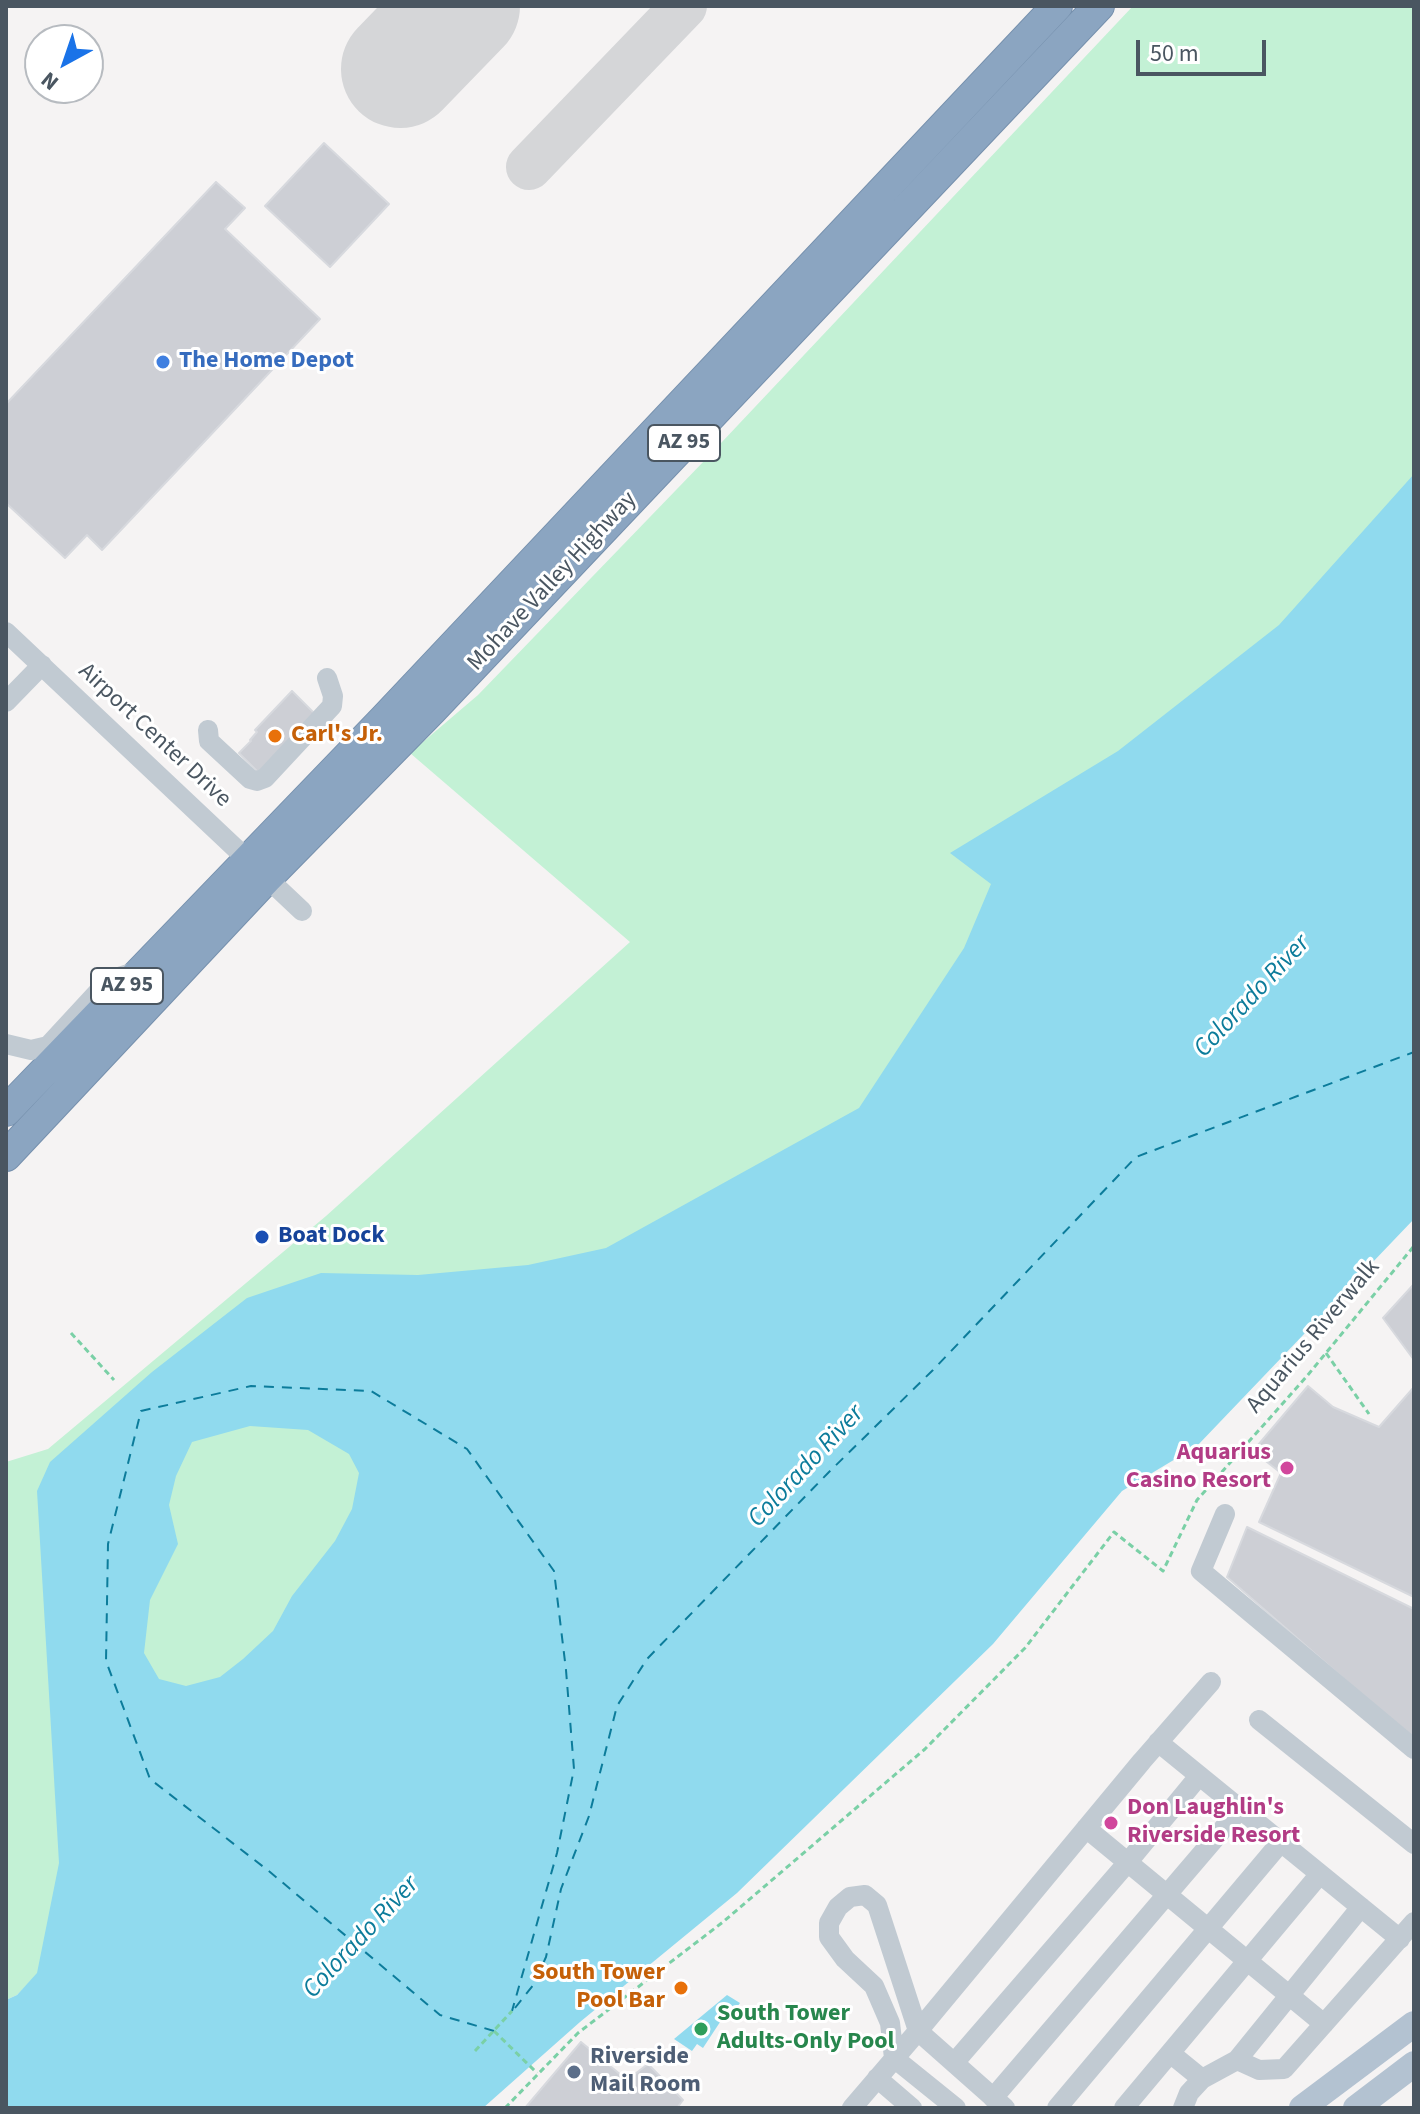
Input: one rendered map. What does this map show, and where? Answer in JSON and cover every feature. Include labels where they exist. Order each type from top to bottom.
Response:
[{"type":"highway","name":"Mohave Valley Highway","points":[[6,1156],[395,707],[1057,6]]},
{"type":"highway","name":"Mohave Valley Highway","points":[[7,1103],[142,970],[432,710],[1099,6]]},
{"type":"main road","points":[[1302,2108],[1414,2024]]},
{"type":"main road","points":[[1356,2108],[1414,2064]]},
{"type":"street","name":"Airport Center Drive","points":[[6,632],[302,911]]},
{"type":"street","points":[[6,702],[42,665]]},
{"type":"street","points":[[208,730],[209,741],[250,779],[257,781],[265,778],[332,706],[333,696],[327,678]]},
{"type":"street","points":[[6,1044],[31,1050],[48,1046],[109,980],[142,970]]},
{"type":"street","points":[[1225,1514],[1201,1571],[1414,1749]]},
{"type":"street","points":[[852,2108],[1211,1682]]},
{"type":"street","points":[[1259,1720],[1414,1844]]},
{"type":"street","points":[[1158,1742],[1400,1939]]},
{"type":"street","points":[[954,2063],[1199,1776]]},
{"type":"street","points":[[956,2108],[894,2058],[890,2023],[874,1986],[845,1959],[829,1937],[829,1923],[838,1907],[850,1897],[865,1895],[877,1905],[918,2031],[999,2103],[1240,1809]]},
{"type":"street","points":[[1086,1828],[1324,2024]]},
{"type":"street","points":[[1057,2108],[1281,1842]]},
{"type":"street","points":[[1124,2108],[1320,1874]]},
{"type":"street","points":[[1183,2108],[1189,2093],[1202,2079],[1237,2060],[1361,1907]]},
{"type":"street","points":[[1237,2060],[1259,2070],[1284,2069],[1414,1922]]},
{"type":"street","points":[[1170,2053],[1202,2079]]},
{"type":"street","points":[[877,2078],[912,2108]]},
{"type":"path","name":"Aquarius Riverwalk","points":[[537,2073],[578,2033],[723,1922],[925,1749],[1025,1648],[1114,1532],[1163,1571],[1197,1500],[1326,1353],[1414,1246]]},
{"type":"path","points":[[71,1333],[114,1380]]},
{"type":"path","points":[[1326,1353],[1369,1414]]},
{"type":"path","points":[[475,2051],[512,2011]]},
{"type":"path","points":[[494,2031],[537,2073],[505,2108]]},
{"type":"green space","points":[[1133,6],[1414,6],[1414,554],[17,1995],[6,2000],[6,1462],[48,1449],[326,1216],[630,942],[410,753],[478,695],[705,460]]},
{"type":"water","name":"Colorado River","points":[[1414,474],[1414,1219],[1197,1446],[1122,1491],[993,1644],[737,1893],[580,2022],[483,2108],[6,2108],[6,2000],[17,1995],[37,1973],[59,1863],[37,1491],[50,1462],[152,1372],[247,1298],[321,1273],[418,1275],[528,1265],[606,1248],[859,1108],[964,948],[991,884],[950,853],[1118,751],[1279,625]],"holes":[[[250,1426],[308,1430],[349,1454],[359,1473],[352,1509],[335,1541],[292,1596],[273,1631],[243,1659],[220,1677],[186,1686],[159,1679],[144,1653],[150,1600],[178,1544],[169,1505],[176,1476],[192,1442]]]},
{"type":"water","name":"South Tower Adults-Only Pool","points":[[727,1995],[740,2003],[729,2018],[724,2016],[703,2048],[697,2044],[692,2051],[674,2039]]},
{"type":"building","points":[[324,143],[389,204],[330,267],[265,206]]},
{"type":"building","name":"The Home Depot","points":[[216,182],[245,208],[225,229],[320,319],[102,550],[87,535],[65,558],[6,503],[6,404]]},
{"type":"building","name":"Carl's Jr.","points":[[292,691],[319,718],[262,776],[239,753],[251,741],[257,732],[255,730]]},
{"type":"building","points":[[1414,1284],[1414,1360],[1383,1318]]},
{"type":"building","name":"Aquarius Casino Resort","points":[[1308,1386],[1333,1407],[1379,1427],[1414,1387],[1414,1597],[1259,1522],[1281,1473],[1253,1451]]},
{"type":"building","points":[[1247,1527],[1414,1609],[1414,1740],[1227,1577]]},
{"type":"building","points":[[581,2042],[627,2080],[648,2064],[683,2100],[677,2108],[525,2108]]},
{"type":"ferry route","points":[[515,2008],[534,1984],[546,1957],[561,1889],[589,1816],[617,1706],[647,1659],[933,1370],[1136,1157],[1414,1052]]},
{"type":"ferry route","points":[[494,2031],[440,2015],[270,1872],[150,1779],[106,1661],[108,1544],[141,1411],[251,1386],[371,1391],[467,1449],[554,1571],[574,1769],[557,1853],[512,2011]]},
{"type":"taxiway","points":[[529,167],[684,6]]},
{"type":"runway","points":[[400,69],[461,6]]},
{"type":"place","name":"The Home Depot","points":[[163,362]]},
{"type":"place","name":"Carl's Jr.","points":[[275,736]]},
{"type":"place","name":"Boat Dock","points":[[262,1237]]},
{"type":"place","name":"Aquarius Casino Resort","points":[[1287,1468]]},
{"type":"place","name":"Don Laughlin's Riverside Resort","points":[[1111,1823]]},
{"type":"place","name":"South Tower Pool Bar","points":[[681,1988]]},
{"type":"place","name":"South Tower Adults-Only Pool","points":[[701,2029]]},
{"type":"place","name":"Riverside Mail Room","points":[[574,2072]]}]
